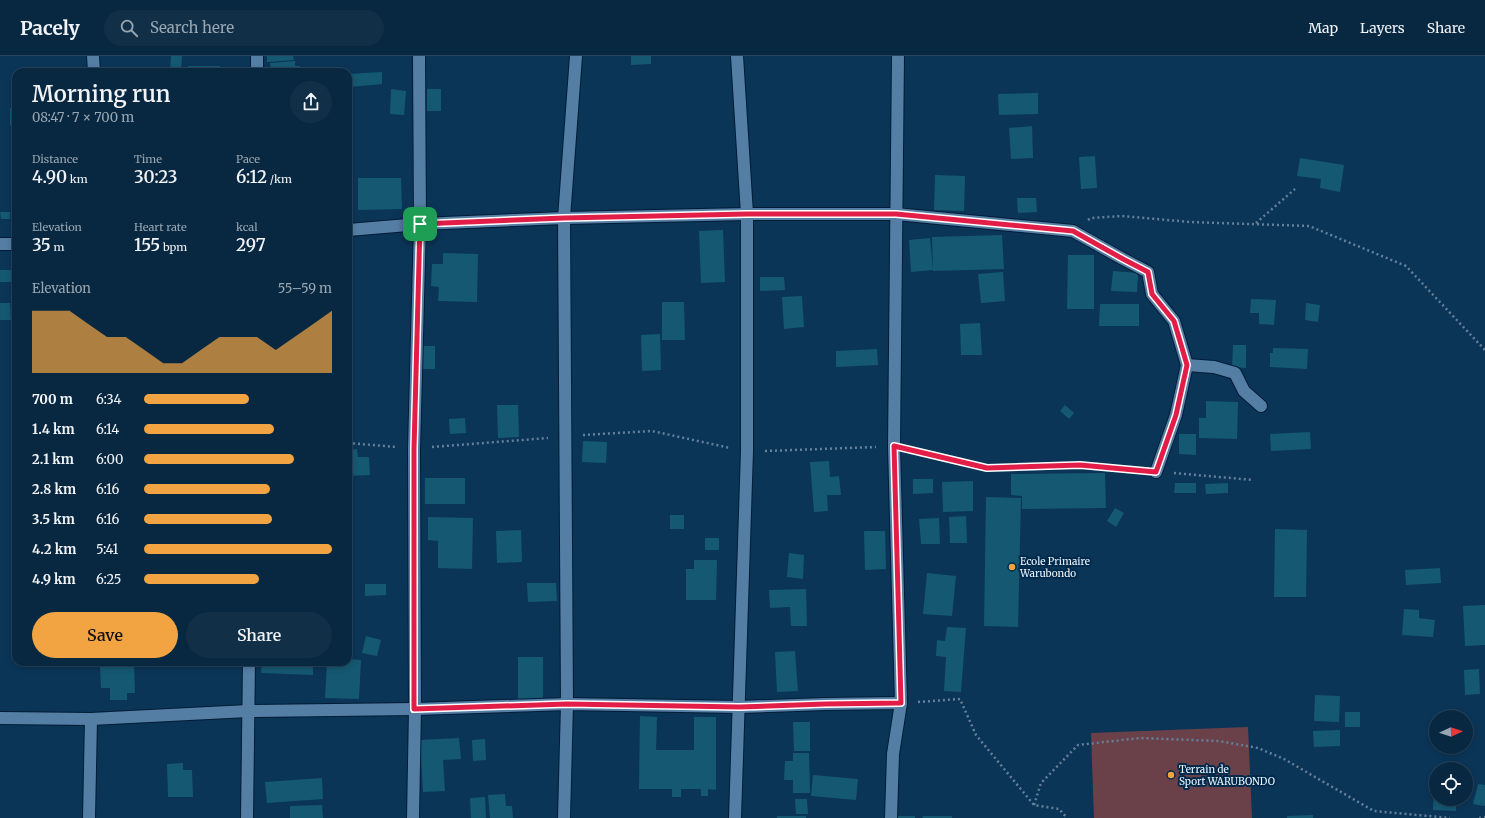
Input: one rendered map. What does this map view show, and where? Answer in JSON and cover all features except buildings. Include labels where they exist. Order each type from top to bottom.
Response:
[{"type":"street","points":[[93,56],[94,68]]},
{"type":"street","points":[[257,56],[257,68]]},
{"type":"street","points":[[413,818],[414,449],[420,224],[419,56]]},
{"type":"street","points":[[564,818],[567,704],[564,218],[576,56]]},
{"type":"street","points":[[735,818],[747,451],[747,214],[737,56]]},
{"type":"street","points":[[891,818],[893,754],[901,703],[894,446],[898,56]]},
{"type":"street","points":[[352,230],[420,224],[564,218],[747,214],[896,214],[1073,231],[1148,272],[1152,294],[1174,321],[1187,365],[1176,415],[1156,472]]},
{"type":"street","points":[[0,244],[12,244]]},
{"type":"street","points":[[1187,365],[1214,367],[1235,373],[1244,391],[1261,406]]},
{"type":"street","points":[[247,818],[249,666]]},
{"type":"street","points":[[0,718],[91,719],[248,711],[414,709],[567,704],[739,707],[901,703]]},
{"type":"street","points":[[89,818],[91,719]]},
{"type":"path","points":[[1255,223],[1295,189]]},
{"type":"path","points":[[1073,231],[1091,218],[1122,216],[1190,222],[1309,226],[1406,266],[1485,350]]},
{"type":"path","points":[[352,442],[414,449],[566,436],[652,431],[747,451],[894,446],[987,468],[1080,465],[1253,480]]},
{"type":"path","points":[[901,703],[960,699],[976,736],[1034,805],[1059,810],[1067,818]]},
{"type":"path","points":[[1034,805],[1040,783],[1078,745],[1140,738],[1220,741],[1258,748],[1284,759],[1374,810],[1450,818]]},
{"type":"path","points":[[1479,818],[1485,817]]},
{"type":"shaded area","name":"Terrain de Sport WARUBONDO","points":[[1248,727],[1252,818],[1094,818],[1091,733]]},
{"type":"place","name":"Ecole Primaire Warubondo","points":[[1012,567]]},
{"type":"place","name":"Terrain de Sport WARUBONDO","points":[[1171,775]]},
{"type":"route","points":[[747,214],[896,214],[1073,231],[1148,272],[1152,294],[1174,321],[1187,365],[1176,415],[1156,472],[1080,465],[987,468],[894,446],[901,703],[739,707],[567,704],[414,709],[414,449],[420,224],[564,218],[747,214]]}]
